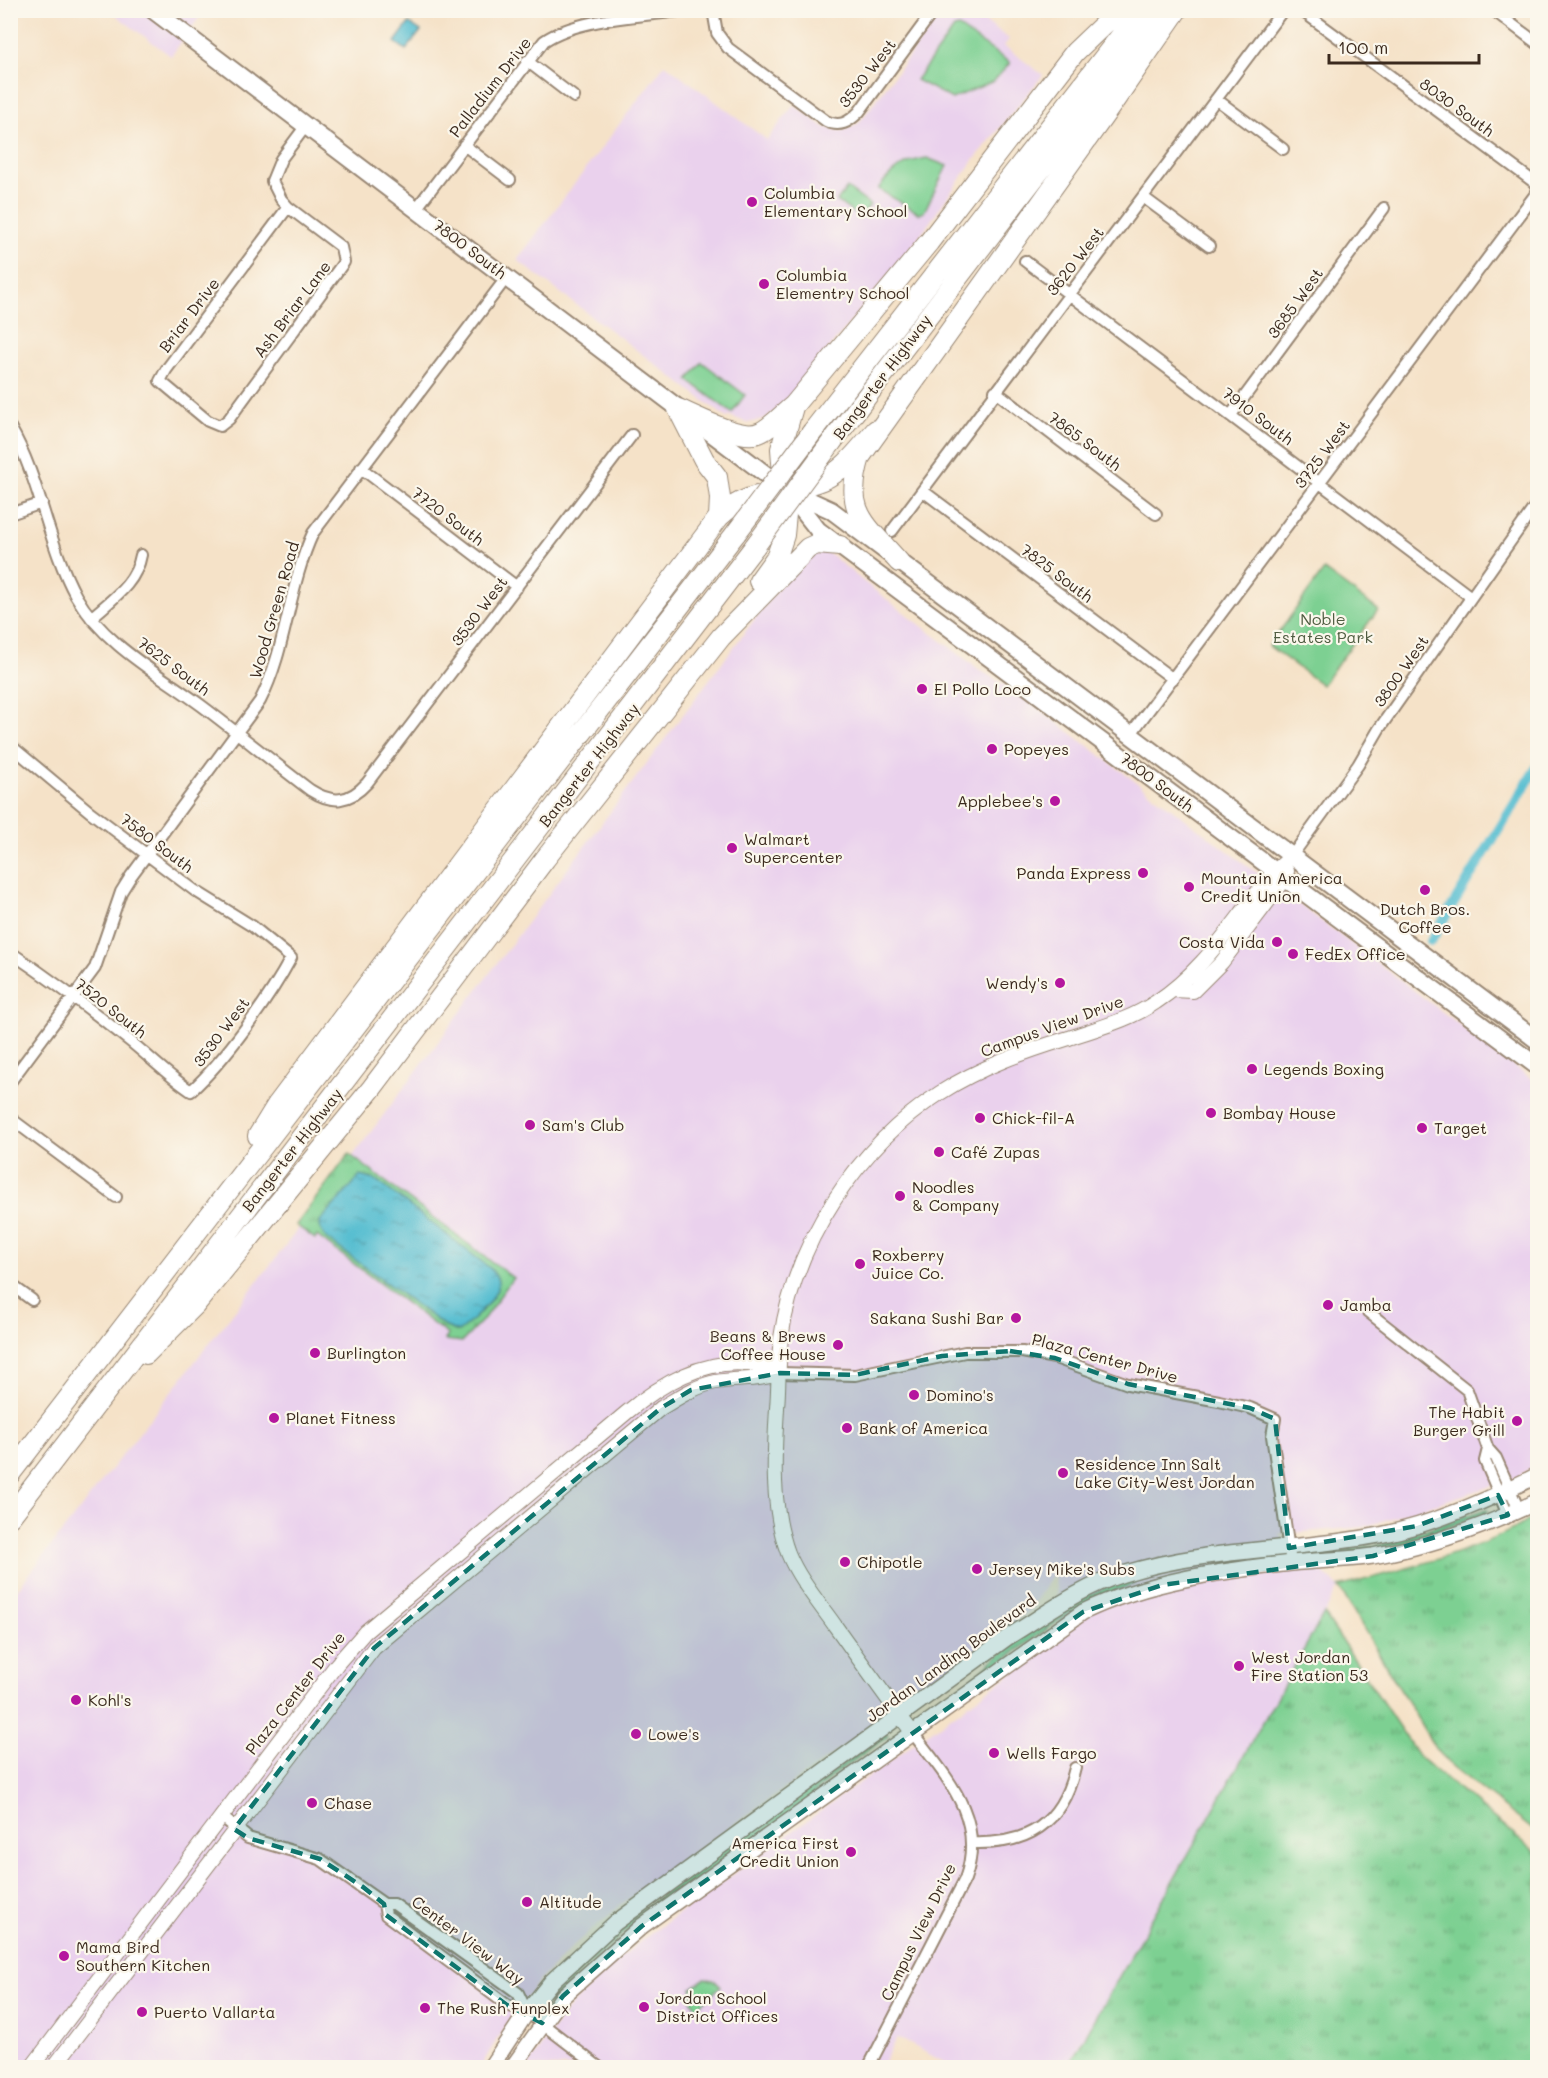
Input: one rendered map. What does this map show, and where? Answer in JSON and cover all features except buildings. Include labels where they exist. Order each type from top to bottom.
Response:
[{"type":"highway","points":[[678,409],[746,436],[766,430],[794,405],[929,242],[1075,52],[1119,10]]},
{"type":"highway","name":"Bangerter Highway","points":[[10,1474],[1140,10]]},
{"type":"highway","name":"Bangerter Highway","points":[[10,1517],[1163,10]]},
{"type":"highway","points":[[899,562],[860,518],[854,502],[852,482],[860,457],[876,430],[1110,107],[1177,10]]},
{"type":"highway","points":[[114,1381],[165,1337],[195,1305],[288,1193],[372,1088],[623,758],[721,637],[782,546],[786,514],[781,449],[794,405]]},
{"type":"highway","points":[[678,409],[704,460],[717,477],[720,498],[718,517]]},
{"type":"highway","points":[[193,1237],[277,1105],[718,517],[745,499],[820,481],[837,472],[876,430]]},
{"type":"highway","points":[[721,637],[808,548],[818,544],[840,546]]},
{"type":"main road","name":"7800 South","points":[[153,10],[785,489],[831,510],[1538,1041]]},
{"type":"main road","name":"7800 South","points":[[785,489],[818,530],[1538,1067]]},
{"type":"main road","points":[[1412,973],[1422,971],[1437,977],[1474,1004],[1482,1008],[1487,1004]]},
{"type":"main road","name":"Jordan Landing Boulevard","points":[[512,2067],[563,1996],[642,1926],[1065,1622],[1097,1605],[1129,1593],[1417,1526],[1504,1492],[1538,1475]]},
{"type":"main road","name":"Jordan Landing Boulevard","points":[[490,2067],[527,2012],[552,1981],[615,1923],[1008,1637],[1067,1598],[1092,1585],[1148,1567],[1290,1555],[1373,1556],[1451,1536],[1538,1501]]},
{"type":"street","name":"Palladium Drive","points":[[416,209],[544,41],[569,28],[685,10]]},
{"type":"street","name":"3530 West","points":[[713,10],[716,31],[728,48],[826,121],[844,124],[859,112],[934,10]]},
{"type":"street","name":"3620 West","points":[[892,531],[1283,10]]},
{"type":"street","name":"8030 South","points":[[1301,10],[1538,185]]},
{"type":"street","points":[[1501,13],[1538,44]]},
{"type":"street","points":[[527,61],[574,97]]},
{"type":"street","points":[[1216,99],[1283,149]]},
{"type":"street","name":"Ash Briar Lane","points":[[220,426],[229,419],[345,262],[344,252],[337,243],[288,207],[275,189],[274,172],[305,127]]},
{"type":"street","points":[[464,145],[510,180]]},
{"type":"street","name":"3725 West","points":[[1130,735],[1538,191]]},
{"type":"street","points":[[1143,197],[1209,246]]},
{"type":"street","name":"Briar Drive","points":[[220,426],[208,421],[160,381],[288,207]]},
{"type":"street","name":"3685 West","points":[[1231,415],[1383,208]]},
{"type":"street","name":"7910 South","points":[[1025,261],[1471,597]]},
{"type":"street","name":"Wood Green Road","points":[[10,1082],[75,998],[95,968],[121,892],[260,702],[270,682],[303,555],[313,532],[507,277]]},
{"type":"street","name":"7865 South","points":[[995,391],[1156,514]]},
{"type":"street","name":"7625 South","points":[[10,427],[24,450],[63,565],[76,596],[91,618],[109,636],[321,797],[334,801],[346,800]]},
{"type":"street","name":"3530 West","points":[[346,800],[357,794],[367,783],[632,435]]},
{"type":"street","name":"7720 South","points":[[361,468],[517,587]]},
{"type":"street","name":"7825 South","points":[[923,491],[1173,679]]},
{"type":"street","name":"3800 West","points":[[1291,857],[1358,765],[1379,729],[1538,502]]},
{"type":"street","points":[[10,514],[42,503]]},
{"type":"street","points":[[91,618],[131,581],[139,568],[141,555]]},
{"type":"street","name":"7580 South","points":[[10,745],[50,775],[89,811],[194,890],[252,926],[291,958]]},
{"type":"street","name":"Campus View Drive","points":[[868,2067],[965,1879],[972,1843],[970,1822],[963,1805],[810,1590],[790,1557],[780,1527],[773,1460],[781,1340],[794,1284],[813,1239],[843,1187],[893,1129],[922,1105],[977,1072],[1010,1058],[1126,1018],[1174,990],[1279,875],[1291,857]]},
{"type":"street","name":"7520 South","points":[[10,952],[75,998],[127,1038],[171,1078],[191,1091]]},
{"type":"street","name":"3530 West","points":[[191,1091],[208,1075],[280,978],[291,958]]},
{"type":"street","points":[[10,1119],[116,1197]]},
{"type":"street","points":[[10,1284],[32,1300]]},
{"type":"street","points":[[1367,1311],[1463,1385],[1475,1407],[1488,1449],[1496,1458],[1504,1492],[1513,1512]]},
{"type":"street","name":"Plaza Center Drive","points":[[53,2067],[374,1648],[624,1438],[661,1408],[691,1390],[714,1383],[760,1380],[780,1373],[855,1376],[965,1352],[1022,1352],[1055,1358],[1128,1384],[1250,1408],[1275,1419],[1272,1436],[1290,1555]]},
{"type":"street","name":"Plaza Center Drive","points":[[31,2067],[337,1664],[365,1632],[650,1393],[681,1375],[716,1365],[762,1365],[780,1373]]},
{"type":"street","points":[[972,1843],[1011,1840],[1042,1826],[1063,1803],[1069,1792],[1075,1768]]},
{"type":"street","name":"Center View Way","points":[[221,1816],[234,1829],[248,1838],[320,1859],[384,1904],[394,1904],[518,1993],[527,2012]]},
{"type":"street","name":"Center View Way","points":[[384,1904],[386,1916],[507,2005],[527,2012],[600,2067]]},
{"type":"highlighted area","points":[[1010,1351],[1055,1358],[1128,1384],[1250,1408],[1275,1419],[1289,1548],[1417,1526],[1498,1495],[1508,1515],[1373,1556],[1162,1585],[1083,1612],[642,1926],[563,1996],[542,2023],[507,2005],[386,1915],[384,1904],[363,1887],[320,1859],[248,1838],[234,1829],[374,1648],[661,1408],[691,1390],[780,1373],[855,1375],[942,1356]]},
{"type":"shaded area","points":[[110,11],[204,11],[171,56]]},
{"type":"shaded area","name":"Columbia Elementary School","points":[[943,11],[971,11],[1009,39],[1004,46],[1043,75],[970,165],[918,239],[780,408],[764,419],[748,423],[730,416],[727,418],[517,260],[665,64],[767,140],[794,105],[824,127],[841,131],[855,126],[862,119]]},
{"type":"shaded area","points":[[816,550],[830,554],[981,671],[1016,692],[1537,1083],[1537,1463],[1516,1478],[1364,1527],[1278,1534],[1339,1587],[1067,2067],[953,2067],[897,2037],[881,2067],[527,2067],[565,2012],[604,1971],[646,1937],[1062,1637],[1054,1572],[1030,1610],[878,1722],[623,1903],[575,1944],[541,1979],[506,2024],[480,2068],[11,2067],[10,1599],[296,1232],[787,576]]},
{"type":"green space","points":[[959,27],[1010,63],[994,81],[952,99],[916,80],[954,28]]},
{"type":"green space","points":[[927,158],[947,166],[924,212],[920,214],[878,189],[899,168]]},
{"type":"green space","points":[[847,188],[870,205],[860,218],[837,201]]},
{"type":"green space","points":[[702,362],[745,395],[732,413],[688,380]]},
{"type":"green space","name":"Noble Estates Park","points":[[1324,570],[1378,610],[1322,685],[1269,646]]},
{"type":"green space","points":[[349,1154],[513,1278],[482,1321],[462,1342],[445,1340],[448,1335],[317,1236],[315,1239],[296,1225]]},
{"type":"green space","points":[[1486,1509],[1488,1511],[1486,1513],[1408,1542],[1367,1551],[1315,1554],[1381,1545]]},
{"type":"green space","points":[[1537,1515],[1537,1833],[1453,1767],[1435,1748],[1339,1587],[1467,1549],[1515,1528]]},
{"type":"green space","points":[[1134,1577],[1134,1584],[1106,1594],[1070,1613],[926,1715],[925,1713],[980,1673],[994,1659],[1048,1617],[1077,1599]]},
{"type":"green space","points":[[1324,1614],[1419,1757],[1537,1853],[1537,2067],[1068,2067]]},
{"type":"green space","points":[[886,1733],[888,1736],[831,1777],[805,1803],[623,1933],[579,1973],[552,2003],[549,2000],[625,1922]]},
{"type":"green space","points":[[705,1978],[716,1981],[721,1986],[697,2008],[691,2000],[692,1988]]},
{"type":"water","points":[[409,23],[421,31],[406,50],[395,42]]},
{"type":"water","points":[[360,1176],[376,1180],[496,1275],[498,1284],[492,1299],[458,1332],[446,1327],[322,1233],[320,1221]]},
{"type":"waterway","points":[[1431,941],[1538,765]]},
{"type":"place","name":"Columbia Elementary School","points":[[752,202]]},
{"type":"place","name":"Columbia Elementry School","points":[[764,284]]},
{"type":"place","name":"El Pollo Loco","points":[[922,689]]},
{"type":"place","name":"Popeyes","points":[[992,749]]},
{"type":"place","name":"Applebee's","points":[[1055,801]]},
{"type":"place","name":"Walmart Supercenter","points":[[732,848]]},
{"type":"place","name":"Panda Express","points":[[1143,873]]},
{"type":"place","name":"Mountain America Credit Union","points":[[1189,887]]},
{"type":"place","name":"Dutch Bros. Coffee","points":[[1425,890]]},
{"type":"place","name":"Costa Vida","points":[[1277,942]]},
{"type":"place","name":"FedEx Office","points":[[1293,954]]},
{"type":"place","name":"Wendy's","points":[[1060,983]]},
{"type":"place","name":"Legends Boxing","points":[[1252,1069]]},
{"type":"place","name":"Bombay House","points":[[1211,1113]]},
{"type":"place","name":"Chick-fil-A","points":[[980,1118]]},
{"type":"place","name":"Sam's Club","points":[[530,1125]]},
{"type":"place","name":"Target","points":[[1422,1128]]},
{"type":"place","name":"Café Zupas","points":[[939,1152]]},
{"type":"place","name":"Noodles & Company","points":[[900,1196]]},
{"type":"place","name":"Roxberry Juice Co.","points":[[860,1264]]},
{"type":"place","name":"Jamba","points":[[1328,1305]]},
{"type":"place","name":"Sakana Sushi Bar","points":[[1016,1318]]},
{"type":"place","name":"Beans & Brews Coffee House","points":[[838,1345]]},
{"type":"place","name":"Burlington","points":[[315,1353]]},
{"type":"place","name":"Domino's","points":[[914,1395]]},
{"type":"place","name":"Planet Fitness","points":[[274,1418]]},
{"type":"place","name":"The Habit Burger Grill","points":[[1517,1421]]},
{"type":"place","name":"Bank of America","points":[[847,1428]]},
{"type":"place","name":"Residence Inn Salt Lake City-West Jordan","points":[[1063,1473]]},
{"type":"place","name":"Chipotle","points":[[845,1562]]},
{"type":"place","name":"Jersey Mike's Subs","points":[[977,1569]]},
{"type":"place","name":"West Jordan Fire Station 53","points":[[1239,1666]]},
{"type":"place","name":"Kohl's","points":[[76,1700]]},
{"type":"place","name":"Lowe's","points":[[636,1734]]},
{"type":"place","name":"Wells Fargo","points":[[994,1753]]},
{"type":"place","name":"Chase","points":[[312,1803]]},
{"type":"place","name":"America First Credit Union","points":[[851,1852]]},
{"type":"place","name":"Altitude","points":[[527,1902]]},
{"type":"place","name":"Mama Bird Southern Kitchen","points":[[64,1956]]},
{"type":"place","name":"Jordan School District Offices","points":[[644,2007]]},
{"type":"place","name":"The Rush Funplex","points":[[425,2008]]},
{"type":"place","name":"Puerto Vallarta","points":[[142,2012]]}]
